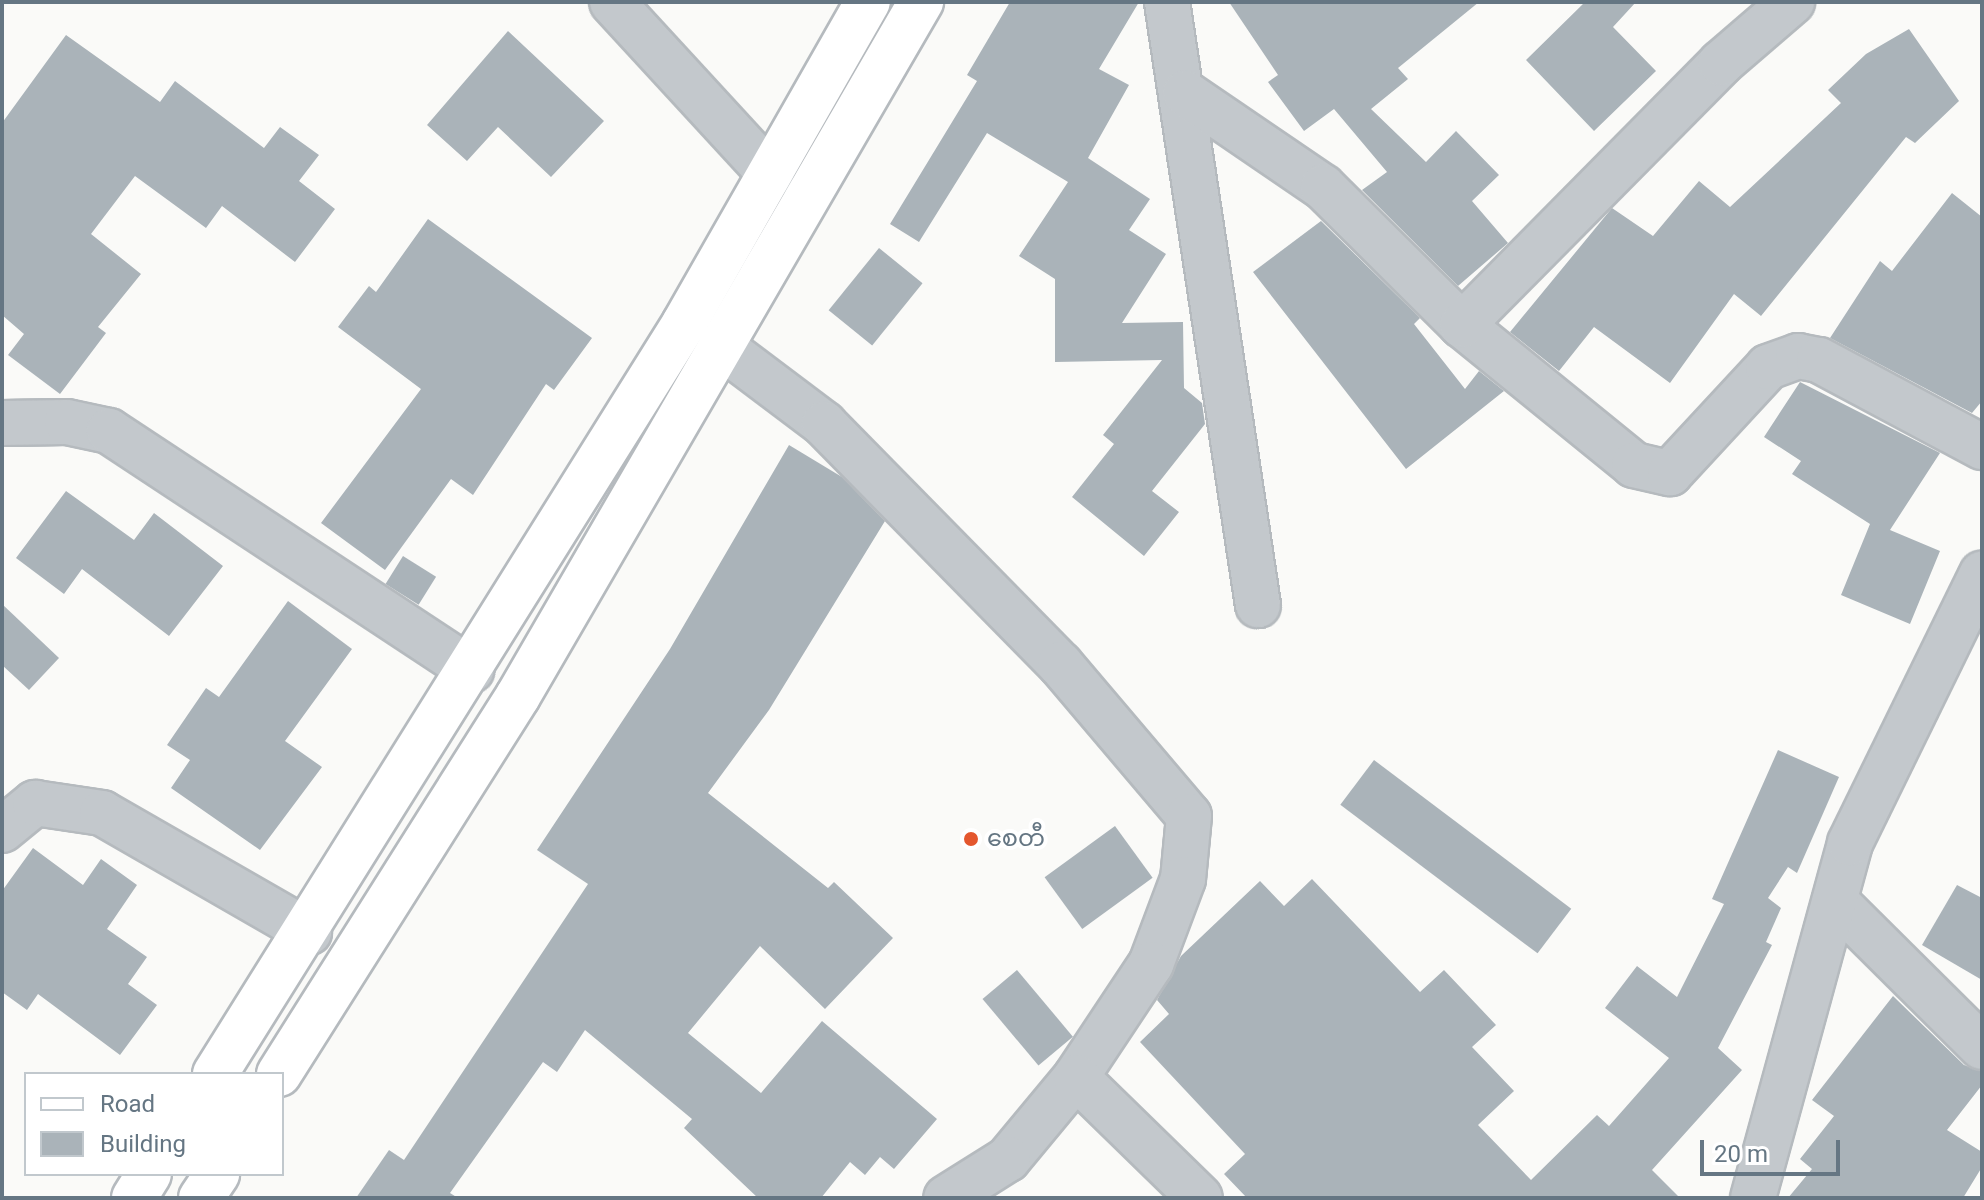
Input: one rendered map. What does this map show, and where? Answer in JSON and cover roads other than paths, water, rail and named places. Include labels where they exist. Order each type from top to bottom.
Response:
[{"type":"main road","points":[[216,1072],[309,932],[471,670],[771,175],[868,2]]},
{"type":"main road","points":[[280,1072],[518,696],[921,2]]},
{"type":"main road","points":[[134,1198],[148,1176]]},
{"type":"main road","points":[[201,1198],[216,1176]]},
{"type":"street","points":[[612,2],[771,175]]},
{"type":"street","points":[[1167,2],[1185,93],[1258,605]]},
{"type":"street","points":[[1462,325],[1721,63],[1792,2]]},
{"type":"street","points":[[1185,93],[1323,187],[1462,325],[1634,465],[1654,474],[1670,473],[1768,367],[1798,356],[1819,360],[1982,447]]},
{"type":"street","points":[[722,347],[824,424],[1060,664],[1189,816],[1183,879],[1151,964],[1076,1077],[1008,1159],[946,1198]]},
{"type":"street","points":[[2,423],[67,422],[109,431],[471,670]]},
{"type":"street","points":[[1753,1198],[1850,843],[1982,574]]},
{"type":"street","points":[[2,830],[35,803],[102,813],[309,932]]},
{"type":"street","points":[[1835,901],[1982,1047]]},
{"type":"street","points":[[1076,1077],[1200,1198]]},
{"type":"place","name":"စေတီ","points":[[971,839]]}]
